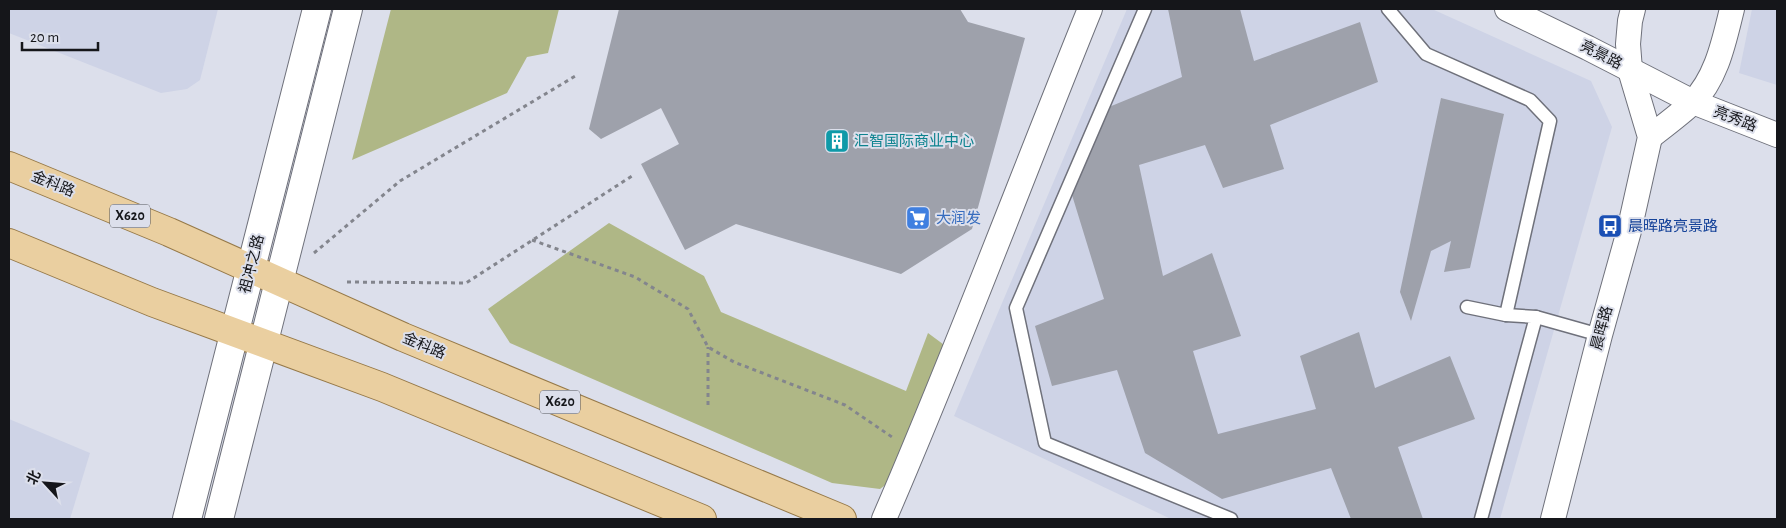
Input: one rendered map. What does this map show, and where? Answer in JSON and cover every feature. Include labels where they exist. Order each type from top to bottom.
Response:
[{"type":"main road","name":"祖冲之路","points":[[187,519],[317,9]]},
{"type":"main road","name":"祖冲之路","points":[[219,519],[348,9]]},
{"type":"main road","name":"金科路","points":[[9,166],[168,232],[403,337],[842,519]]},
{"type":"main road","points":[[9,243],[152,302],[382,387],[702,519]]},
{"type":"street","points":[[884,519],[914,451],[1090,9]]},
{"type":"street","name":"亮景路","points":[[1508,9],[1693,102]]},
{"type":"street","name":"晨晖路","points":[[1553,519],[1600,335],[1629,231],[1650,137],[1630,70],[1628,44],[1633,9]]},
{"type":"street","points":[[1650,137],[1693,102],[1708,81],[1721,54],[1732,9]]},
{"type":"street","name":"亮秀路","points":[[1693,102],[1777,135]]},
{"type":"lane","points":[[1145,9],[1016,308],[1044,443],[1231,519]]},
{"type":"lane","points":[[1388,9],[1426,54],[1530,100],[1550,121],[1506,315]]},
{"type":"lane","points":[[1467,307],[1506,315],[1536,317],[1600,335]]},
{"type":"lane","points":[[1481,519],[1536,317]]},
{"type":"path","points":[[309,257],[400,182],[576,75]]},
{"type":"path","points":[[338,282],[466,283],[632,176]]},
{"type":"path","points":[[532,240],[635,276],[688,309],[708,347],[708,405]]},
{"type":"path","points":[[708,347],[734,362],[845,405],[914,451]]},
{"type":"shaded area","points":[[9,9],[218,9],[200,80],[187,89],[161,93],[9,33]]},
{"type":"shaded area","points":[[1127,9],[1432,9],[1591,81],[1612,127],[1500,519],[1171,519],[954,416]]},
{"type":"shaded area","points":[[1752,9],[1777,9],[1777,85],[1739,73]]},
{"type":"shaded area","points":[[9,419],[90,453],[70,519],[9,519]]},
{"type":"green space","points":[[391,9],[559,9],[548,53],[527,57],[507,93],[352,160]]},
{"type":"green space","points":[[609,223],[704,276],[721,312],[906,391],[928,333],[955,353],[908,468],[880,489],[832,483],[510,343],[488,309]]},
{"type":"building","name":"汇智国际商业中心","points":[[619,9],[960,9],[968,22],[1025,38],[972,229],[901,274],[736,224],[685,250],[641,164],[679,144],[661,108],[601,139],[589,129]]},
{"type":"building","points":[[1168,9],[1240,9],[1254,61],[1360,22],[1378,82],[1270,125],[1284,169],[1223,188],[1205,145],[1139,165],[1163,276],[1212,253],[1241,336],[1193,351],[1218,434],[1316,409],[1300,356],[1359,332],[1375,388],[1450,356],[1475,419],[1398,447],[1423,519],[1351,519],[1331,468],[1222,499],[1145,453],[1117,370],[1052,386],[1035,326],[1104,299],[1072,195],[1109,107],[1182,77]]},
{"type":"building","points":[[1441,98],[1504,114],[1470,268],[1444,272],[1451,241],[1431,251],[1411,321],[1400,292]]},
{"type":"place","name":"汇智国际商业中心","points":[[837,141]]},
{"type":"place","name":"大润发","points":[[918,218]]},
{"type":"place","name":"晨晖路亮景路","points":[[1610,226]]}]
